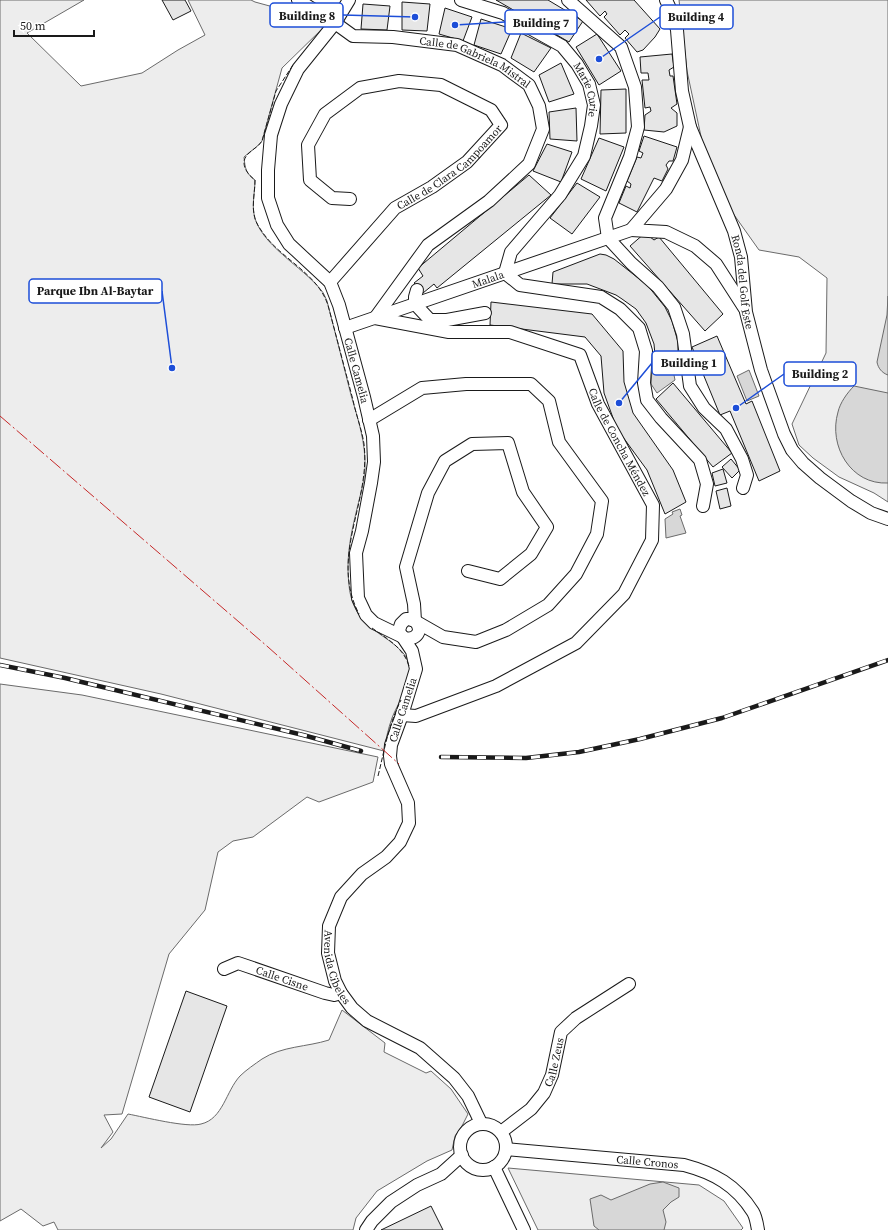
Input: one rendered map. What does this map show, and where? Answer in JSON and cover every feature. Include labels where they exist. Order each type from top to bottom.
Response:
[{"type":"street","name":"Calle de Gabriela Mistral","points":[[298,0],[335,22],[353,36],[393,37],[457,45],[502,65],[529,85],[539,106],[543,129],[529,164],[489,201],[428,245],[374,318]]},
{"type":"street","name":"Calle Camelia","points":[[349,0],[335,22],[298,69],[281,104],[271,135],[268,170],[268,198],[277,225],[289,244],[330,282],[339,305],[373,436],[374,462],[362,531],[356,553],[358,598],[366,615],[374,623],[402,636],[412,651],[416,669],[391,745],[390,756]]},
{"type":"street","name":"Marie Curie","points":[[461,0],[503,13],[562,46],[577,64],[589,84],[594,105],[584,156],[560,195],[511,252],[505,273]]},
{"type":"street","points":[[568,0],[621,47],[635,87],[638,128],[630,157],[606,218],[608,238],[631,263],[658,287],[674,307],[683,334],[690,386],[704,408],[726,429],[742,459],[747,475],[743,488]]},
{"type":"street","name":"Ronda del Golf Este","points":[[666,0],[673,15],[677,30],[682,91],[690,127],[734,231],[741,257],[746,312],[761,370],[784,434],[792,450],[820,478],[851,501],[871,513],[888,519]]},
{"type":"street","name":"Calle de Clara Campoamor","points":[[330,282],[395,208],[432,187],[467,162],[501,125],[491,110],[441,85],[398,81],[360,88],[325,114],[308,145],[310,180],[332,198],[350,199]]},
{"type":"street","points":[[631,230],[666,189],[682,160],[690,127]]},
{"type":"street","points":[[682,160],[692,156],[702,156]]},
{"type":"street","name":"Malala","points":[[345,328],[631,230]]},
{"type":"street","points":[[631,230],[666,232],[695,246],[716,264],[746,312]]},
{"type":"street","points":[[505,273],[520,285],[602,297],[620,309],[639,328],[646,351],[644,383],[647,400],[661,418],[700,460],[708,484],[703,506]]},
{"type":"street","points":[[417,290],[414,304],[430,320],[447,320],[485,313]]},
{"type":"street","name":"Calle de Concha Méndez","points":[[374,318],[449,332],[510,332],[580,355],[598,404],[653,505],[652,540],[624,594],[576,643],[496,686],[416,716],[402,715]]},
{"type":"street","points":[[369,420],[422,388],[466,384],[531,384],[549,401],[558,442],[602,501],[598,534],[576,574],[548,605],[506,630],[476,642],[443,637],[409,619],[401,624],[399,630],[402,636]]},
{"type":"street","points":[[415,621],[414,604],[406,567],[428,493],[445,461],[472,444],[508,443],[523,492],[547,526],[531,554],[500,578],[468,571]]},
{"type":"street","name":"Avenida Cibeles","points":[[390,756],[391,764],[408,803],[410,823],[400,842],[386,857],[362,874],[341,897],[329,926],[328,953],[334,976],[341,993],[352,1008],[367,1021],[420,1048],[454,1078],[468,1096],[481,1123]]},
{"type":"street","name":"Calle Cisne","points":[[224,969],[238,963],[334,996],[341,993]]},
{"type":"street","name":"Calle Zeus","points":[[501,1132],[531,1109],[544,1093],[552,1075],[560,1032],[576,1018],[629,984]]},
{"type":"street","points":[[481,1123],[496,1127],[501,1132],[504,1137],[506,1149],[500,1163],[487,1170],[479,1170],[466,1162],[460,1148],[460,1141],[463,1134],[468,1129],[481,1123]]},
{"type":"street","name":"Calle Cronos","points":[[506,1149],[684,1165],[700,1169],[732,1186],[753,1213],[758,1230]]},
{"type":"street","points":[[366,1230],[372,1221],[391,1202],[417,1185],[440,1174],[462,1155]]},
{"type":"street","points":[[494,1167],[524,1230]]},
{"type":"shaded area","points":[[0,0],[84,0],[27,33],[81,86],[142,73],[205,35],[188,0],[251,0],[310,17],[323,28],[282,68],[262,141],[244,157],[246,170],[255,180],[253,210],[258,225],[273,245],[323,292],[327,301],[361,431],[365,469],[363,486],[350,540],[348,576],[350,591],[355,607],[364,621],[393,643],[404,654],[410,667],[407,687],[392,718],[384,751],[161,694],[0,658]]},
{"type":"shaded area","points":[[679,0],[888,0],[888,502],[874,493],[839,477],[813,458],[799,445],[792,424],[826,353],[827,278],[799,257],[759,250],[715,188],[702,141],[687,71]]},
{"type":"shaded area","points":[[888,296],[888,375],[881,370],[877,362],[887,315]]},
{"type":"shaded area","points":[[652,370],[673,370],[675,380],[657,393],[651,384]]},
{"type":"shaded area","points":[[749,370],[759,396],[747,401],[737,376]]},
{"type":"shaded area","points":[[854,386],[888,393],[888,483],[875,482],[863,478],[845,461],[840,450],[836,438],[838,412],[844,398]]},
{"type":"shaded area","points":[[680,509],[682,515],[680,516],[686,533],[666,538],[665,519],[673,514],[672,512]]},
{"type":"shaded area","points":[[0,684],[82,695],[378,757],[373,782],[319,802],[307,797],[253,837],[233,841],[218,852],[205,910],[169,954],[122,1114],[104,1115],[113,1132],[101,1148],[111,1139],[128,1114],[186,1125],[201,1124],[208,1121],[224,1104],[235,1082],[240,1076],[262,1059],[286,1049],[329,1040],[342,1010],[385,1043],[384,1052],[426,1073],[431,1071],[451,1089],[468,1114],[455,1136],[452,1150],[427,1161],[377,1191],[356,1218],[353,1230],[58,1230],[54,1222],[43,1226],[21,1209],[0,1221]]},
{"type":"shaded area","points":[[508,1168],[699,1185],[724,1201],[743,1228],[741,1230],[538,1230]]},
{"type":"shaded area","points":[[663,1182],[679,1188],[679,1197],[663,1210],[666,1222],[664,1230],[599,1230],[594,1226],[590,1199],[601,1195],[611,1200],[650,1184]]},
{"type":"building","points":[[162,0],[185,0],[191,11],[173,20]]},
{"type":"building","points":[[496,0],[548,0],[583,21],[569,42]]},
{"type":"building","points":[[586,0],[634,0],[660,29],[643,50],[637,52],[625,38],[629,34],[625,30],[620,35],[604,17],[607,14],[605,11],[600,16]]},
{"type":"building","points":[[402,2],[430,4],[427,31],[402,30]]},
{"type":"building","points":[[363,4],[390,6],[387,30],[361,29]]},
{"type":"building","points":[[445,8],[472,17],[463,41],[439,34]]},
{"type":"building","points":[[481,19],[512,29],[501,54],[474,45]]},
{"type":"building","points":[[521,33],[551,48],[534,72],[511,58]]},
{"type":"building","points":[[597,34],[621,71],[599,85],[576,47]]},
{"type":"building","points":[[672,54],[674,67],[669,70],[670,76],[673,76],[677,104],[671,108],[677,113],[677,126],[664,132],[644,130],[645,115],[651,111],[650,107],[645,108],[642,80],[649,80],[648,73],[641,73],[640,57]]},
{"type":"building","points":[[561,63],[574,94],[549,102],[539,75]]},
{"type":"building","points":[[626,89],[626,133],[600,134],[601,90]]},
{"type":"building","points":[[576,108],[577,141],[550,139],[549,112]]},
{"type":"building","points":[[644,136],[677,147],[673,161],[669,161],[666,165],[668,169],[662,181],[654,178],[637,212],[619,203],[626,186],[630,188],[631,184],[627,181],[637,157],[641,158],[643,153],[639,151]]},
{"type":"building","points":[[599,138],[624,147],[606,191],[581,179]]},
{"type":"building","points":[[547,144],[572,152],[561,182],[533,171]]},
{"type":"building","points":[[529,175],[551,195],[437,288],[434,284],[423,293],[414,283],[423,276],[418,268]]},
{"type":"building","points":[[577,183],[600,197],[572,234],[550,218]]},
{"type":"building","points":[[645,233],[654,240],[659,237],[723,314],[705,331],[630,246]]},
{"type":"building","points":[[600,254],[614,259],[648,286],[665,307],[672,321],[678,342],[678,367],[655,368],[654,344],[646,323],[636,309],[616,295],[587,284],[552,284],[553,272]]},
{"type":"building","points":[[491,302],[592,314],[623,351],[624,382],[633,413],[673,470],[686,502],[665,514],[647,470],[617,429],[604,393],[601,356],[585,337],[490,325]]},
{"type":"building","points":[[717,336],[746,404],[752,401],[780,471],[759,481],[730,411],[720,415],[692,347]]},
{"type":"building","points":[[673,383],[732,453],[713,467],[656,399]]},
{"type":"building","points":[[731,459],[740,470],[732,478],[722,467]]},
{"type":"building","points":[[723,469],[727,483],[715,486],[712,473]]},
{"type":"building","points":[[727,488],[731,506],[720,509],[716,491]]},
{"type":"building","points":[[186,991],[227,1006],[190,1112],[149,1097]]},
{"type":"building","points":[[431,1206],[443,1230],[381,1230]]},
{"type":"railway","points":[[441,757],[526,758],[579,752],[640,739],[722,718],[888,660]]},
{"type":"railway","points":[[0,665],[65,678],[303,735],[361,751]]},
{"type":"fence","points":[[293,65],[276,91],[262,141],[245,157],[244,165],[249,175],[255,180],[253,202],[255,220],[271,243],[310,277],[325,297],[362,433],[365,466],[349,550],[348,571],[351,592],[359,614]]},
{"type":"fence","points":[[372,628],[399,649],[407,660],[409,666]]},
{"type":"fence","points":[[378,776],[390,728],[401,700]]},
{"type":"power","points":[[0,416],[268,647],[399,764]]},
{"type":"place","name":"Building 8","points":[[415,17]]},
{"type":"place","name":"Building 7","points":[[455,25]]},
{"type":"place","name":"Building 4","points":[[599,59]]},
{"type":"place","name":"Parque Ibn Al-Baytar","points":[[172,368]]},
{"type":"place","name":"Building 1","points":[[619,403]]},
{"type":"place","name":"Building 2","points":[[736,408]]}]
